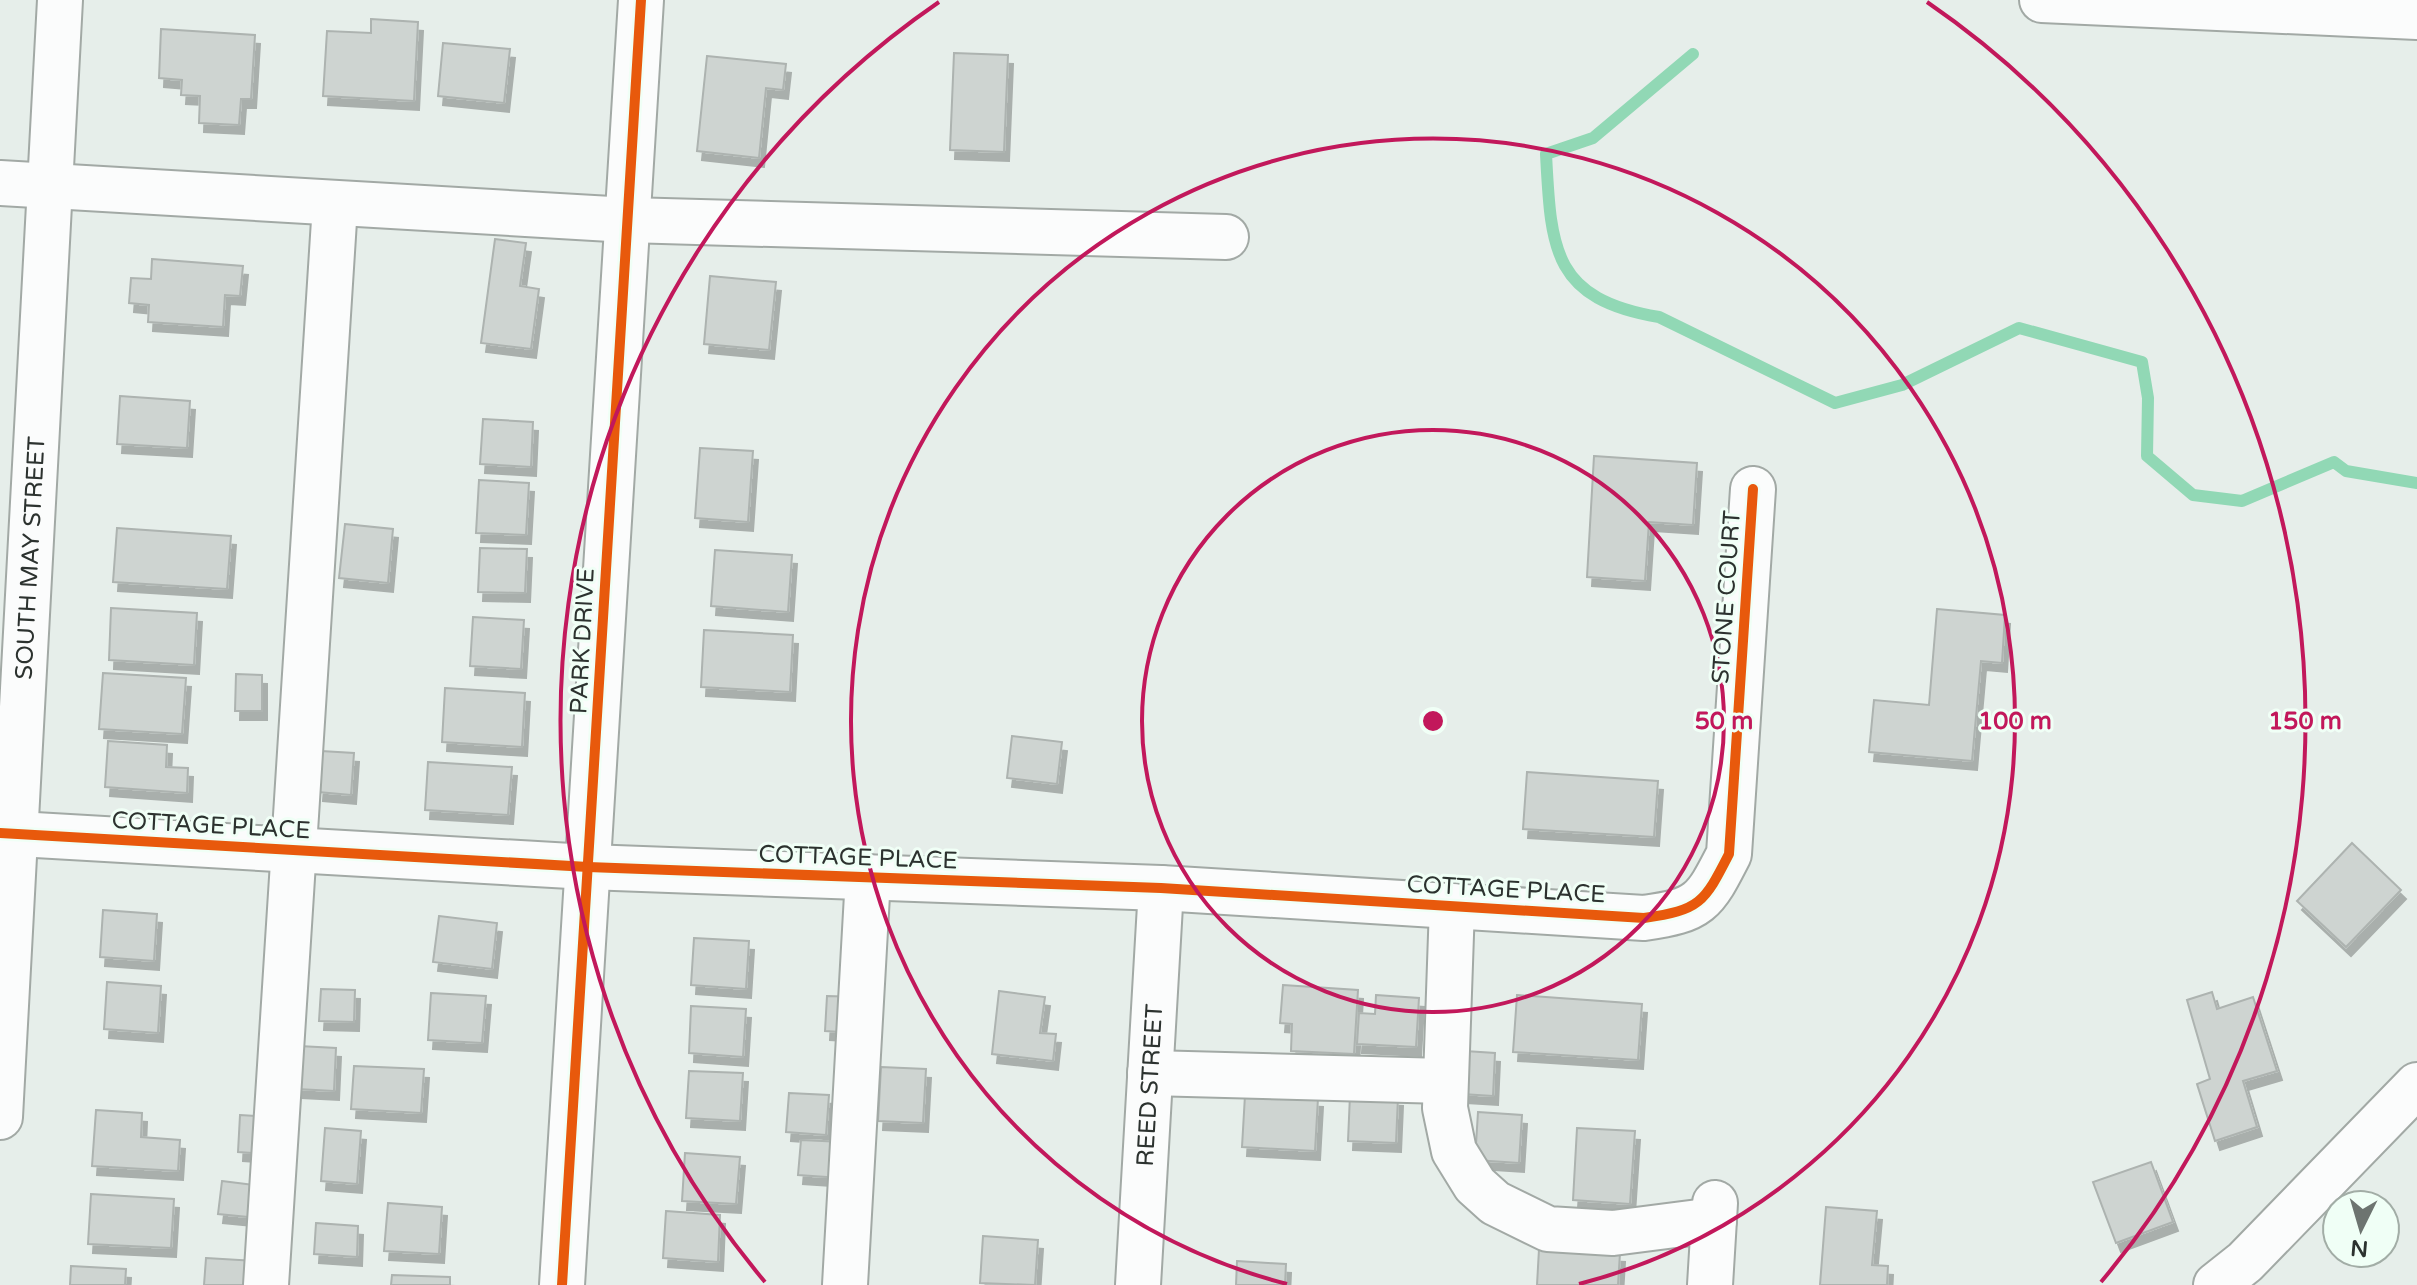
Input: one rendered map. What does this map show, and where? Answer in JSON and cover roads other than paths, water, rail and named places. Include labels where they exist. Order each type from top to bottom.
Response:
[{"type":"street","name":"SOUTH MAY STREET","points":[[0,1117],[9,833],[60,0]]},
{"type":"street","name":"PARK DRIVE","points":[[562,1285],[641,0]]},
{"type":"street","points":[[2042,0],[2417,17]]},
{"type":"street","points":[[0,183],[628,220],[1226,237]]},
{"type":"street","points":[[266,1285],[335,205]]},
{"type":"street","name":"STONE COURT","points":[[1709,894],[1729,854],[1753,489]]},
{"type":"street","name":"COTTAGE PLACE","points":[[9,833],[588,867],[1161,888],[1644,918],[1682,912],[1709,894]]},
{"type":"street","points":[[845,1285],[868,877]]},
{"type":"street","name":"REED STREET","points":[[1138,1285],[1161,888]]},
{"type":"street","points":[[1452,906],[1444,1081],[1449,1135],[1464,1171],[1495,1203],[1548,1229],[1613,1233],[1714,1212],[1710,1285]]},
{"type":"street","points":[[1150,1073],[1444,1081]]},
{"type":"street","points":[[2216,1285],[2245,1262],[2417,1085]]},
{"type":"waterway","points":[[1693,54],[1593,138],[1546,154],[1556,243],[1564,264],[1578,283],[1597,297],[1624,309],[1659,317],[1835,403],[1902,385],[2019,328],[2142,362],[2148,398],[2147,456],[2193,495],[2242,501],[2334,462],[2346,471],[2417,483]]}]
